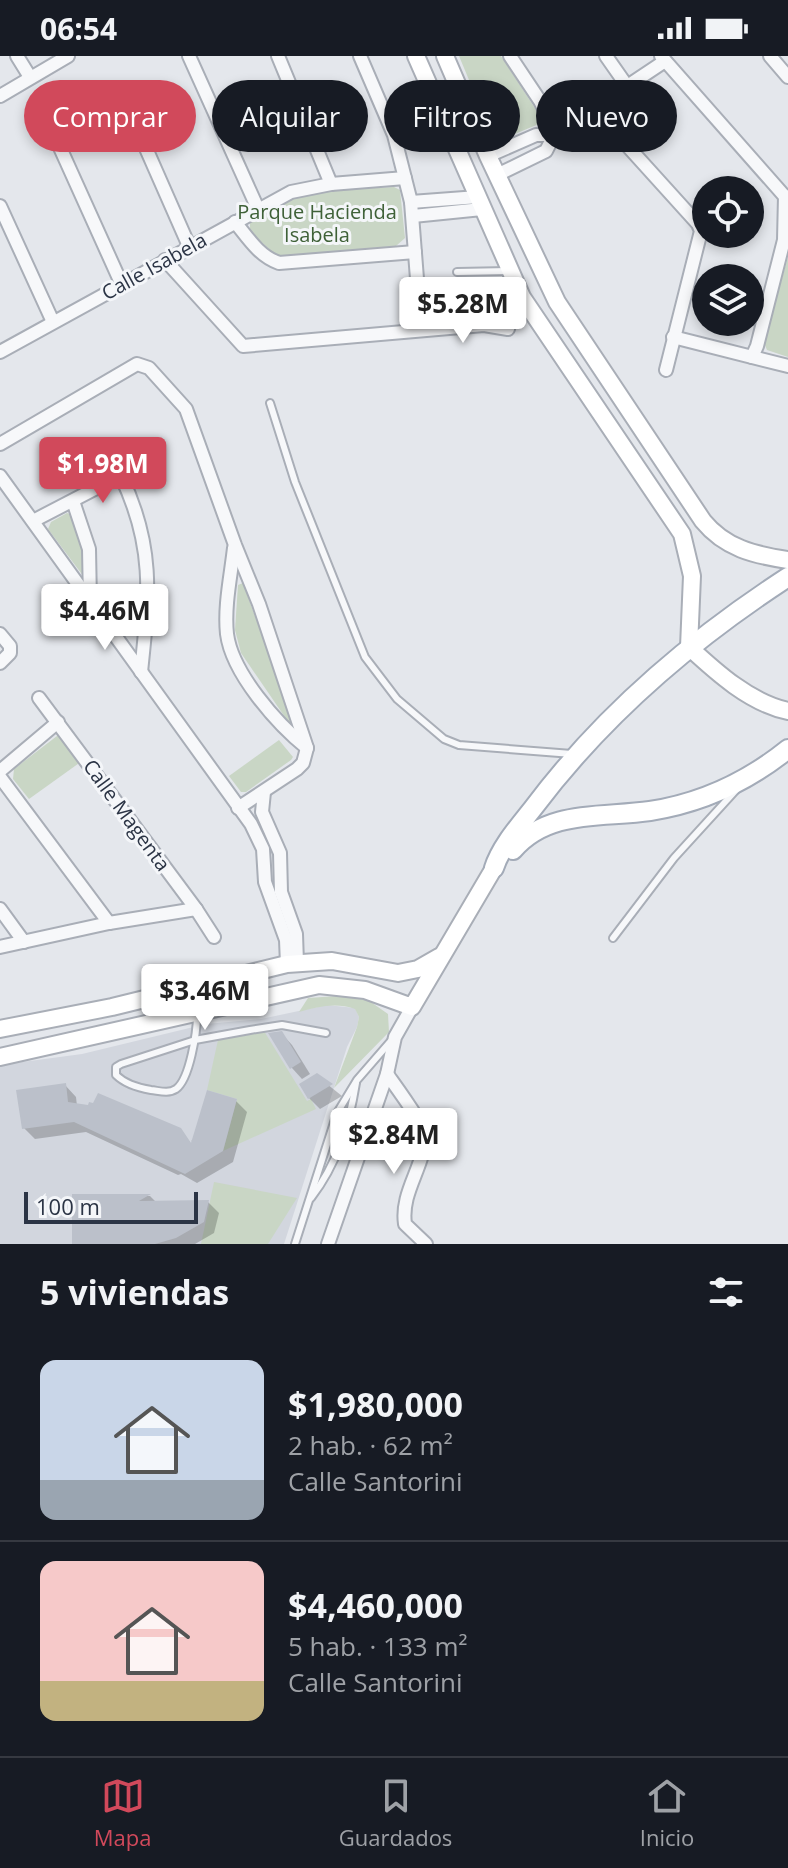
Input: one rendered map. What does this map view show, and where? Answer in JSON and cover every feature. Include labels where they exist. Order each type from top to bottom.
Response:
[{"type":"main road","points":[[416,56],[509,271],[530,310],[682,534],[692,576],[689,647]]},
{"type":"main road","points":[[445,56],[551,293],[603,374],[711,531],[732,547],[759,556],[788,560]]},
{"type":"main road","points":[[583,388],[603,374]]},
{"type":"main road","points":[[0,1057],[319,985],[365,990],[412,1007],[497,859],[576,755],[636,693],[689,647],[788,577]]},
{"type":"main road","points":[[689,647],[733,684],[771,706],[788,711]]},
{"type":"main road","points":[[494,868],[529,833],[550,823],[652,811],[716,794],[744,781],[788,749]]},
{"type":"main road","points":[[0,1029],[102,1009],[292,964],[353,963],[398,973],[418,969],[440,956]]},
{"type":"street","points":[[17,56],[30,77]]},
{"type":"street","points":[[0,96],[68,56]]},
{"type":"street","points":[[189,56],[258,209]]},
{"type":"street","points":[[278,56],[331,184]]},
{"type":"street","points":[[360,56],[394,135],[411,202],[421,330]]},
{"type":"street","points":[[510,56],[536,95]]},
{"type":"street","points":[[606,56],[623,80]]},
{"type":"street","points":[[770,56],[788,77]]},
{"type":"street","points":[[635,80],[663,58],[786,198],[784,240],[752,357]]},
{"type":"street","points":[[520,145],[527,160]]},
{"type":"street","points":[[62,152],[122,285]]},
{"type":"street","points":[[148,152],[189,246]]},
{"type":"street","points":[[488,156],[498,152]]},
{"type":"street","points":[[497,175],[544,152]]},
{"type":"street","points":[[633,152],[701,231],[666,370]]},
{"type":"street","name":"Calle Isabela","points":[[0,352],[291,192],[331,184],[405,178]]},
{"type":"street","points":[[411,202],[454,206]]},
{"type":"street","points":[[413,216],[480,203]]},
{"type":"street","points":[[0,206],[53,322]]},
{"type":"street","points":[[235,222],[267,259],[279,263],[415,252]]},
{"type":"street","points":[[165,260],[243,346],[484,325],[508,329]]},
{"type":"street","points":[[673,337],[788,366]]},
{"type":"street","points":[[0,444],[137,364],[143,365],[186,409],[259,604],[307,748],[303,763],[238,808]]},
{"type":"street","points":[[33,521],[156,457]]},
{"type":"street","points":[[0,476],[251,824],[263,849],[265,882],[282,925],[292,964]]},
{"type":"street","points":[[121,476],[136,508],[146,548],[149,581],[141,672]]},
{"type":"street","points":[[73,501],[89,549],[92,574],[90,602]]},
{"type":"street","points":[[235,545],[227,632],[230,649],[237,666],[260,697],[288,733],[307,748]]},
{"type":"street","points":[[0,634],[10,646],[10,653],[0,663]]},
{"type":"street","name":"Calle Magenta","points":[[39,698],[214,937]]},
{"type":"street","points":[[58,722],[0,774],[109,923]]},
{"type":"street","points":[[264,792],[262,812],[280,853],[281,892],[296,934],[292,964]]},
{"type":"street","points":[[0,909],[24,942]]},
{"type":"street","points":[[0,947],[109,923],[196,909]]},
{"type":"street","points":[[328,1244],[387,1074],[395,1037],[412,1007]]},
{"type":"street","points":[[102,1009],[96,1024],[100,1032],[106,1035]]},
{"type":"street","points":[[67,1016],[76,1029],[76,1041]]},
{"type":"street","points":[[387,1074],[424,1130],[422,1150],[403,1209],[405,1224],[426,1244]]},
{"type":"lane","points":[[457,272],[509,271]]},
{"type":"lane","points":[[270,403],[295,482],[365,657],[397,699],[444,739],[459,745],[576,755]]},
{"type":"lane","points":[[613,938],[674,858],[744,781]]},
{"type":"lane","points":[[197,1013],[195,1040],[181,1084],[174,1091],[141,1088],[119,1079],[116,1067],[121,1064],[195,1040],[282,1025],[326,1033]]},
{"type":"lane","points":[[295,1244],[337,1113],[357,1080],[395,1037]]},
{"type":"lane","points":[[308,1201],[335,1163],[357,1080]]},
{"type":"shaded area","points":[[327,1005],[355,1008],[359,1017],[284,1244],[0,1244],[0,1065],[82,1054],[206,1024],[261,1019]]},
{"type":"green space","points":[[459,56],[501,56],[517,80],[469,80]]},
{"type":"green space","points":[[520,85],[536,110],[536,125],[520,132]]},
{"type":"green space","name":"Parque Hacienda Isabela","points":[[394,187],[400,190],[405,238],[396,246],[277,256],[250,232],[250,222],[282,202],[300,196],[337,190]]},
{"type":"green space","points":[[788,257],[788,357],[767,350],[764,343]]},
{"type":"green space","points":[[67,513],[73,515],[84,541],[88,574],[84,577],[48,529],[51,522]]},
{"type":"green space","points":[[243,583],[293,721],[289,723],[241,653],[235,630],[238,585]]},
{"type":"green space","points":[[57,736],[63,736],[82,761],[29,799],[13,779],[14,769]]},
{"type":"green space","points":[[279,740],[293,757],[291,760],[246,792],[241,792],[229,776]]},
{"type":"green space","points":[[337,996],[368,1000],[388,1014],[389,1032],[334,1088],[359,1017],[355,1009],[340,1006],[299,1012],[308,998]]},
{"type":"green space","points":[[264,1031],[307,1101],[311,1099],[316,1109],[223,1151],[237,1099],[207,1090],[218,1040]]},
{"type":"green space","points":[[214,1182],[297,1198],[268,1244],[201,1244]]},
{"type":"building","points":[[497,284],[504,291],[506,306],[472,308],[471,286]]},
{"type":"building","points":[[282,1031],[301,1062],[290,1069],[268,1033]]},
{"type":"building","points":[[317,1073],[333,1084],[308,1099],[299,1084]]},
{"type":"building","points":[[66,1083],[68,1102],[88,1105],[89,1102],[93,1103],[98,1093],[181,1128],[191,1143],[207,1090],[237,1099],[223,1151],[185,1174],[74,1122],[22,1129],[16,1090]]},
{"type":"building","points":[[72,1194],[151,1194],[139,1201],[209,1200],[204,1222],[176,1238],[155,1244],[72,1244]]}]
